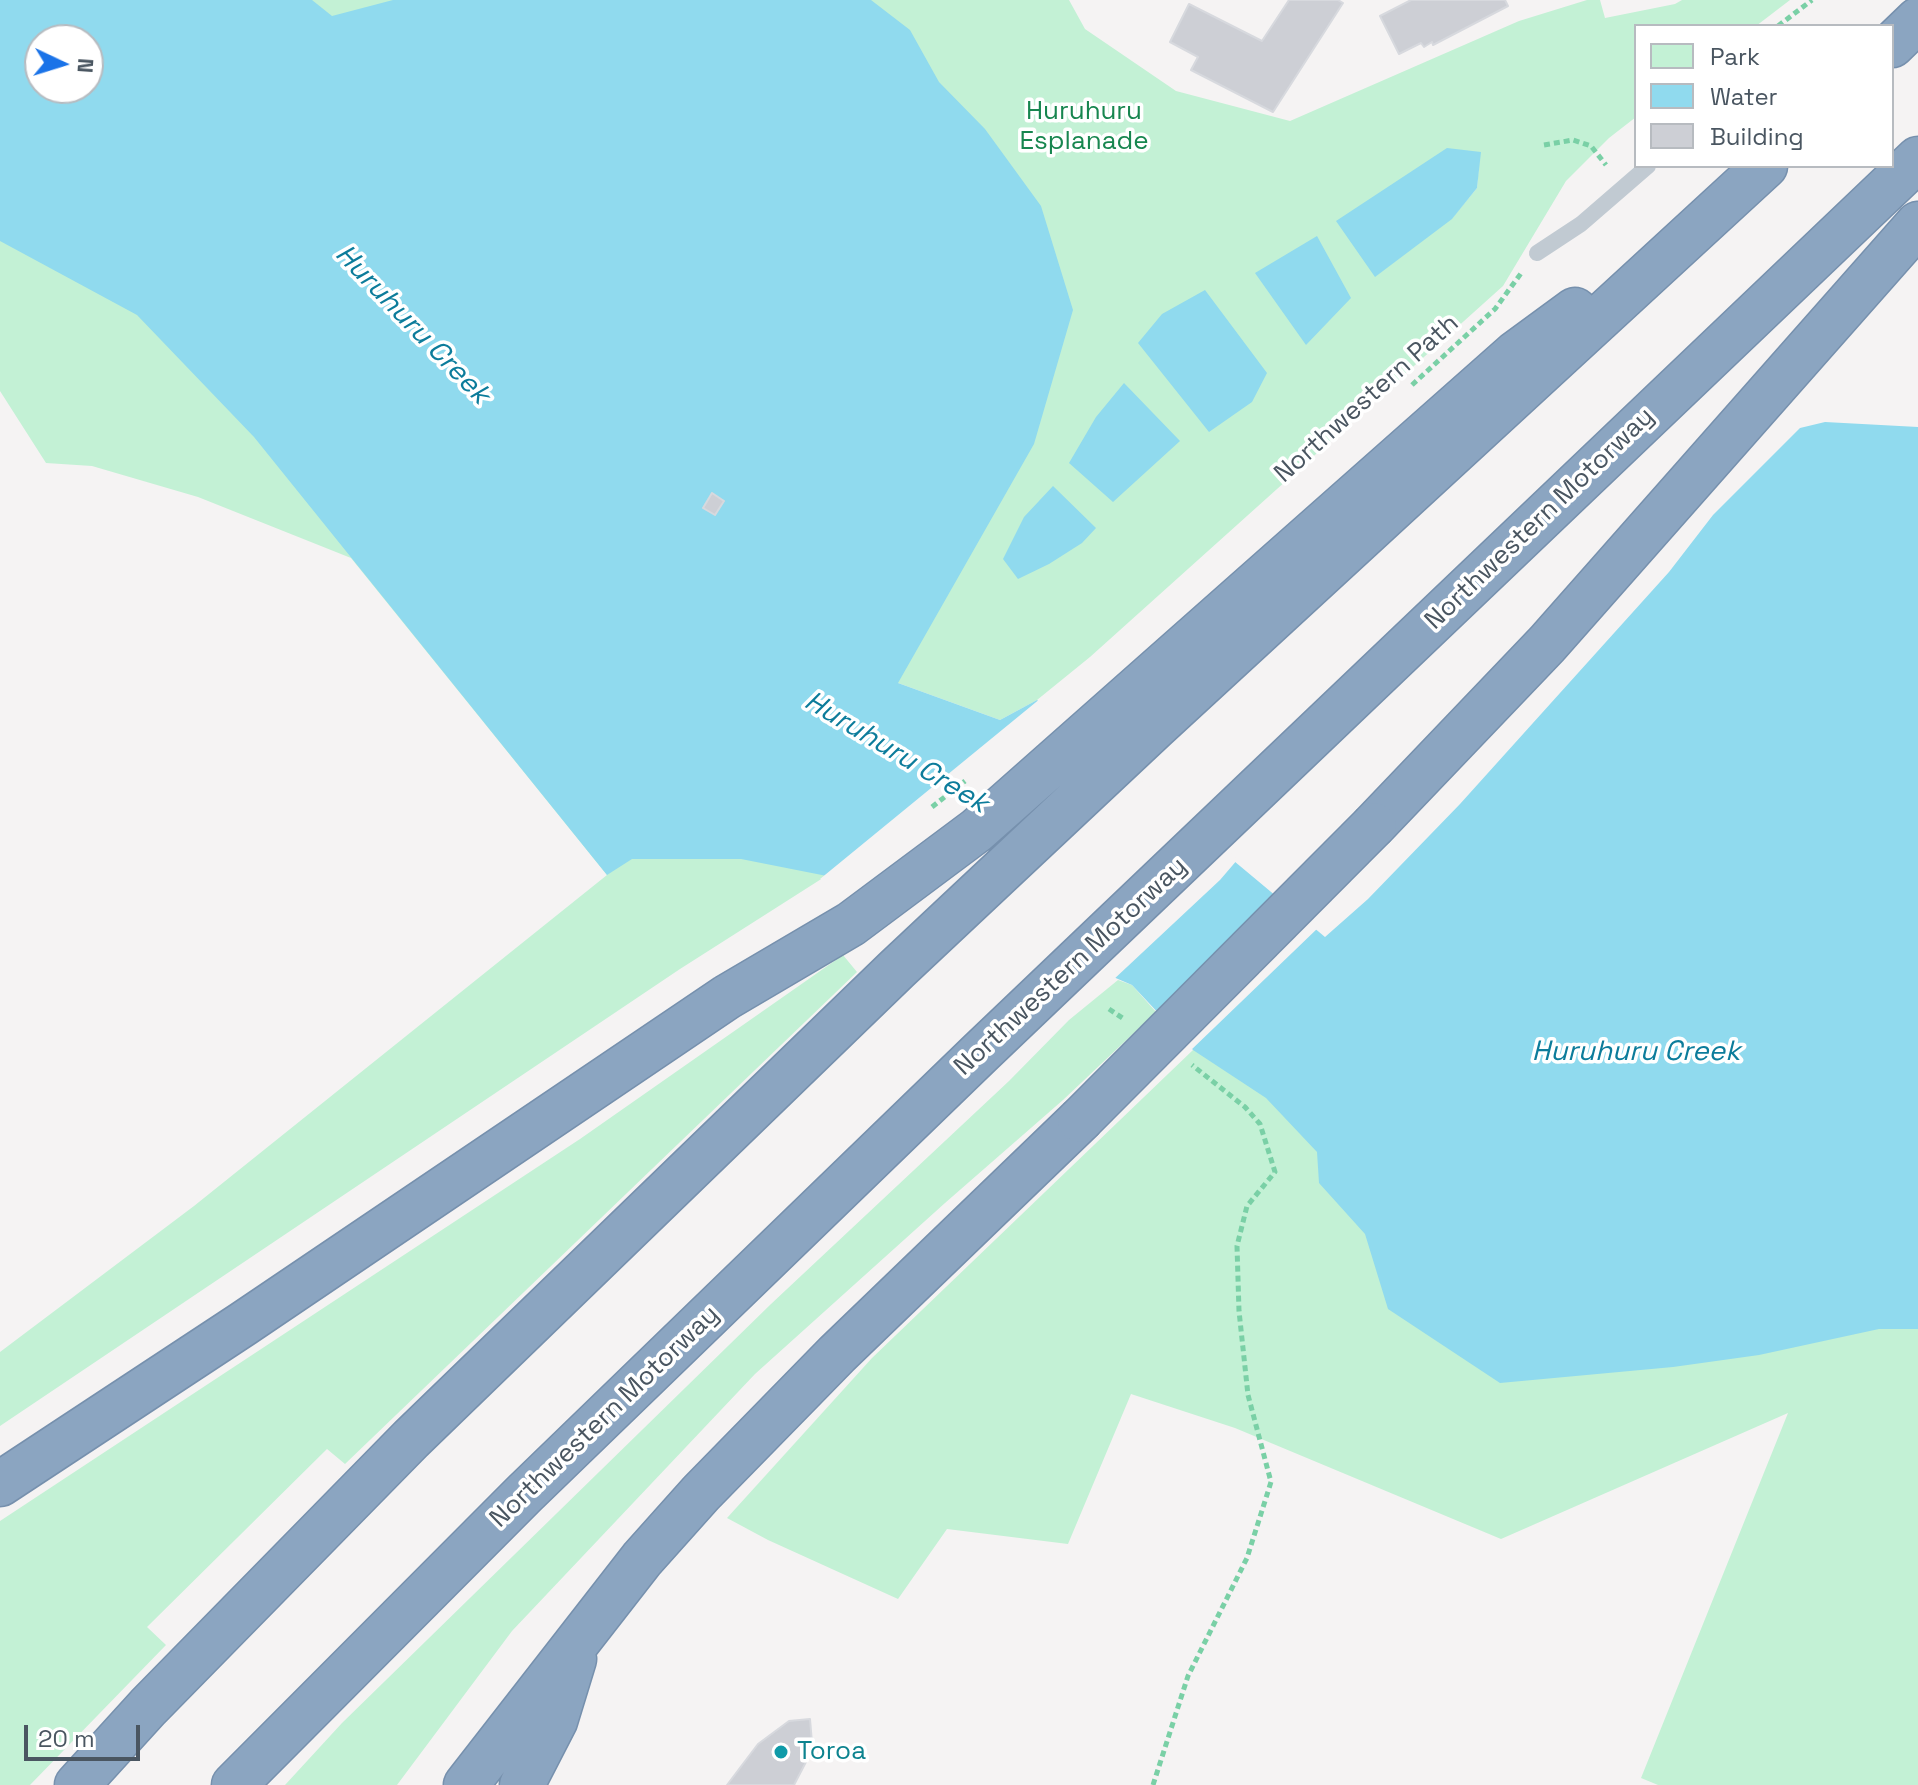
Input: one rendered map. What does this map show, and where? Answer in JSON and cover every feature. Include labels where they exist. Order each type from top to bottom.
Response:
[{"type":"highway","name":"Northwestern Motorway","points":[[234,1785],[535,1483],[980,1053],[1918,159]]},
{"type":"highway","points":[[0,1484],[727,997],[851,924],[1141,713],[1693,235],[1763,168]]},
{"type":"highway","points":[[466,1785],[642,1559],[711,1482],[837,1354],[1080,1120],[1374,825],[1547,644],[1918,224]]},
{"type":"highway","points":[[77,1785],[148,1707],[422,1428],[897,969],[1141,713]]},
{"type":"highway","points":[[522,1785],[555,1721],[582,1634]]},
{"type":"lane","points":[[1537,253],[1581,224],[1646,168]]},
{"type":"path","points":[[1781,24],[1812,0]]},
{"type":"path","points":[[1544,145],[1573,140],[1591,146],[1606,165]]},
{"type":"path","points":[[1598,174],[1616,156]]},
{"type":"path","name":"Northwestern Path","points":[[1402,394],[1495,309],[1537,253]]},
{"type":"path","points":[[1109,1009],[1135,1026]]},
{"type":"path","points":[[1153,1785],[1188,1676],[1247,1558],[1271,1482],[1248,1395],[1239,1311],[1237,1246],[1247,1206],[1275,1172],[1260,1124],[1245,1107],[1185,1059]]},
{"type":"green space","points":[[0,0],[29,0],[36,24],[24,24],[24,104],[103,104],[826,876],[680,969],[0,1426],[0,1352],[194,1206],[607,875],[351,558],[198,497],[92,466],[46,463],[0,391]]},
{"type":"green space","name":"Huruhuru Esplanade","points":[[215,0],[1069,0],[1085,29],[1176,91],[1290,121],[1519,21],[1587,0],[1600,0],[1605,18],[1682,0],[1790,0],[1759,24],[1634,24],[1634,119],[1609,138],[1566,181],[1503,286],[1090,657],[1037,700],[1000,720],[898,683]],"holes":[[[1480,152],[1477,188],[1452,218],[1375,276]]]},
{"type":"green space","points":[[843,955],[857,972],[345,1464],[327,1449],[147,1627],[166,1645],[30,1785],[0,1785],[0,1521],[580,1139]]},
{"type":"green space","points":[[1118,980],[1132,985],[1156,1012],[1063,1100],[755,1374],[512,1631],[397,1785],[285,1785],[342,1723],[771,1304],[1009,1081],[1069,1020]]},
{"type":"green space","points":[[1270,1028],[1918,1079],[1918,1785],[1658,1785],[1641,1778],[1788,1413],[1501,1539],[1235,1428],[1131,1394],[1068,1544],[947,1529],[898,1599],[727,1518],[872,1358],[1193,1050]]},
{"type":"water","name":"Huruhuru Creek","points":[[0,0],[312,0],[332,16],[393,0],[871,0],[910,30],[939,82],[985,129],[1041,206],[1073,310],[1034,444],[898,683],[1000,720],[1037,700],[1325,937],[1368,899],[1460,804],[1669,572],[1713,515],[1800,428],[1825,422],[1918,427],[1918,1329],[1879,1329],[1759,1355],[1673,1367],[1500,1383],[1388,1309],[1365,1234],[1319,1183],[1317,1152],[1266,1098],[1193,1050],[1132,985],[936,901],[933,897],[741,859],[632,859],[607,875],[254,437],[137,315],[0,241]]},
{"type":"water","points":[[1447,148],[1481,152],[1477,188],[1452,219],[1375,277],[1336,221]]},
{"type":"water","points":[[1317,236],[1351,298],[1306,345],[1255,273]]},
{"type":"water","points":[[1205,290],[1267,373],[1252,402],[1209,432],[1138,343],[1162,314]]},
{"type":"water","points":[[1124,383],[1180,441],[1113,502],[1069,463],[1096,417]]},
{"type":"water","points":[[1053,486],[1096,528],[1082,543],[1018,579],[1003,559],[1024,517]]},
{"type":"pier","points":[[1041,698],[1238,859],[1220,880],[1112,981],[930,901],[820,879]]},
{"type":"pier","points":[[1278,892],[1319,927],[1189,1052],[1153,1014]]},
{"type":"building","points":[[1289,0],[1338,0],[1343,3],[1273,112],[1191,70],[1198,57],[1170,42],[1189,4],[1262,41]]},
{"type":"building","points":[[1411,0],[1505,0],[1508,6],[1433,45],[1432,42],[1424,47],[1421,43],[1399,54],[1380,16]]},
{"type":"building","points":[[712,493],[724,501],[715,515],[703,508]]},
{"type":"building","name":"Toroa","points":[[810,1719],[812,1743],[794,1785],[727,1785],[758,1744],[789,1721]]},
{"type":"place","name":"Toroa","points":[[781,1752]]}]
